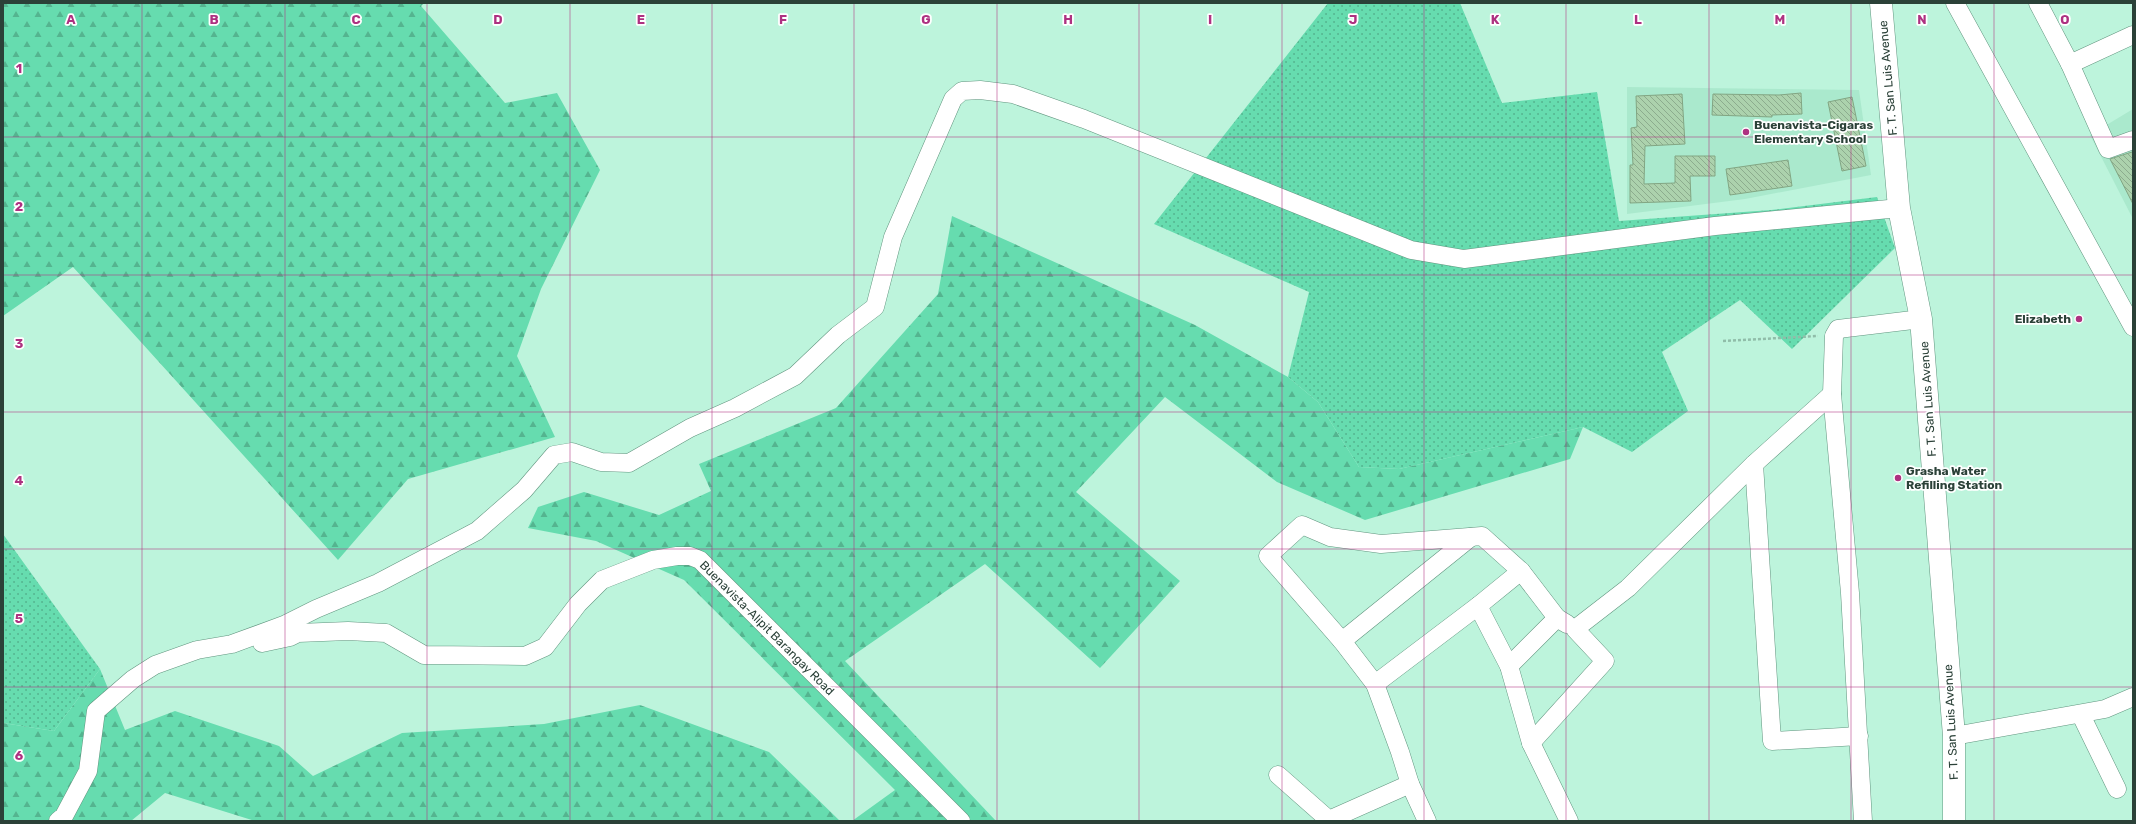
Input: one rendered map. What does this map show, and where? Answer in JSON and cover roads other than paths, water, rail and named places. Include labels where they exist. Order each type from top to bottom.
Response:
[{"type":"main road","name":"F. T. San Luis Avenue","points":[[1881,3],[1899,208],[1922,319],[1954,736],[1954,821]]},
{"type":"street","points":[[1955,3],[2133,327]]},
{"type":"street","points":[[2038,3],[2070,64],[2108,149],[2133,140]]},
{"type":"street","points":[[2070,64],[2133,35]]},
{"type":"street","points":[[58,821],[64,816],[88,771],[96,711],[133,679],[155,665],[190,653],[232,644],[284,625],[316,609],[378,583],[478,531],[524,490],[554,455],[572,452],[601,462],[629,463],[690,428],[735,408],[795,376],[838,335],[874,307],[893,237],[953,99],[962,91],[980,90],[1013,94],[1091,122],[1404,248],[1464,259],[1715,226],[1899,208]]},
{"type":"street","points":[[1862,821],[1859,736],[1850,593],[1832,394],[1834,336],[1838,329],[1922,319]]},
{"type":"street","points":[[1575,629],[1628,588],[1754,464],[1832,394]]},
{"type":"street","points":[[1754,464],[1772,741],[1859,736]]},
{"type":"street","points":[[1422,819],[1400,752],[1375,684],[1342,641],[1268,556],[1302,525],[1330,537],[1380,544],[1482,536],[1521,571],[1557,618],[1575,629],[1605,661],[1531,743]]},
{"type":"street","points":[[1342,641],[1472,537]]},
{"type":"street","name":"Buenavista-Alipit Barangay Road","points":[[232,644],[245,645],[269,642],[290,637],[298,633],[348,631],[386,633],[424,655],[525,656],[544,647],[578,604],[602,580],[653,560],[677,556],[690,556],[700,560],[961,821]]},
{"type":"street","points":[[1375,684],[1478,606],[1521,571]]},
{"type":"street","points":[[1478,606],[1509,666],[1531,743],[1569,821]]},
{"type":"street","points":[[1509,666],[1557,618]]},
{"type":"street","points":[[1954,736],[2105,710],[2133,697]]},
{"type":"street","points":[[2081,714],[2117,789]]},
{"type":"street","points":[[1278,775],[1329,821],[1410,784]]},
{"type":"place","name":"Buenavista-Cigaras Elementary School","points":[[1746,132]]},
{"type":"place","name":"Elizabeth","points":[[2079,319]]},
{"type":"place","name":"Grasha Water Refilling Station","points":[[1898,478]]}]
